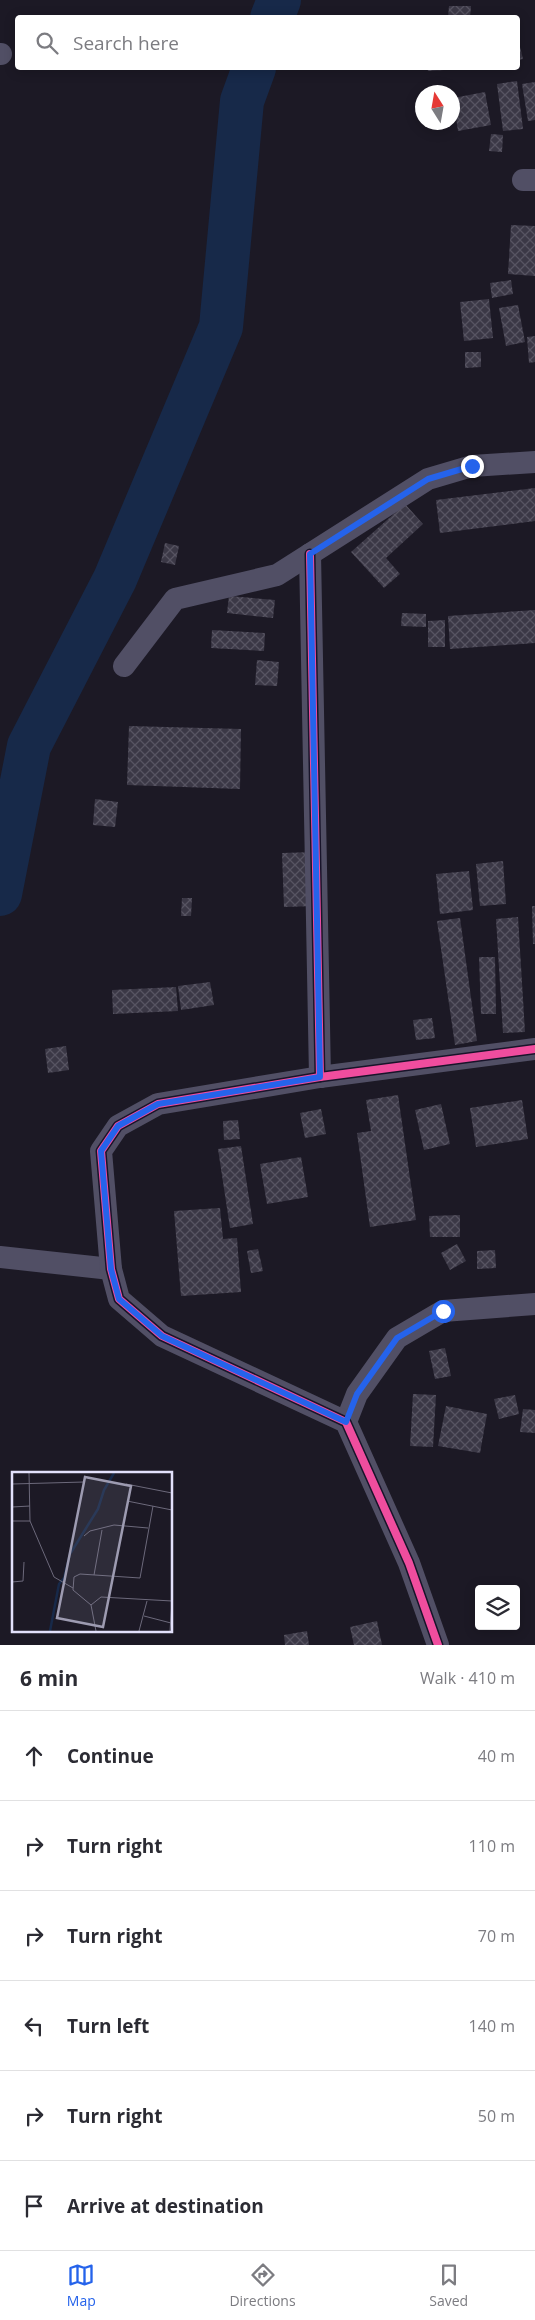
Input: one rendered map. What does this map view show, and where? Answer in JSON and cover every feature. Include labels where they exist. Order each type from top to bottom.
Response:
[{"type":"street","points":[[124,666],[175,599],[277,575],[428,479],[472,466],[535,462]]},
{"type":"street","points":[[310,554],[320,1077]]},
{"type":"street","points":[[438,1645],[408,1563],[346,1422],[162,1336],[119,1299],[111,1269],[101,1151],[118,1126],[158,1104],[320,1077],[535,1049]]},
{"type":"street","points":[[5,1258],[111,1269]]},
{"type":"street","points":[[346,1422],[357,1394],[397,1338],[443,1311],[535,1304]]},
{"type":"building","points":[[449,6],[471,6],[470,15],[448,15]]},
{"type":"building","points":[[520,47],[523,59],[520,60]]},
{"type":"building","points":[[517,81],[523,129],[503,131],[497,84]]},
{"type":"building","points":[[535,82],[535,120],[528,121],[522,84]]},
{"type":"building","points":[[485,92],[491,125],[458,131],[460,130],[460,97]]},
{"type":"building","points":[[491,134],[503,135],[502,152],[489,151]]},
{"type":"building","points":[[511,225],[535,226],[535,276],[508,274]]},
{"type":"building","points":[[511,280],[513,294],[492,298],[490,283]]},
{"type":"building","points":[[489,299],[493,338],[464,341],[460,302]]},
{"type":"building","points":[[518,305],[525,342],[506,346],[499,308]]},
{"type":"building","points":[[535,336],[535,362],[529,363],[527,337]]},
{"type":"building","points":[[465,352],[481,352],[481,367],[465,368]]},
{"type":"building","points":[[535,488],[535,521],[440,533],[436,500]]},
{"type":"building","points":[[405,504],[423,524],[386,558],[400,574],[384,588],[351,552]]},
{"type":"building","points":[[165,543],[179,546],[175,565],[161,562]]},
{"type":"building","points":[[229,596],[275,600],[273,618],[227,613]]},
{"type":"building","points":[[535,610],[535,643],[450,649],[448,616]]},
{"type":"building","points":[[402,613],[426,614],[426,627],[401,626]]},
{"type":"building","points":[[445,620],[445,647],[428,647],[428,621]]},
{"type":"building","points":[[212,630],[265,633],[264,651],[211,648]]},
{"type":"building","points":[[257,660],[279,662],[277,686],[255,685]]},
{"type":"building","points":[[129,726],[241,729],[240,789],[127,785]]},
{"type":"building","points":[[95,799],[118,802],[115,827],[93,825]]},
{"type":"building","points":[[314,852],[316,906],[284,907],[282,853]]},
{"type":"building","points":[[503,861],[506,904],[480,906],[476,864]]},
{"type":"building","points":[[469,871],[473,910],[440,914],[436,874]]},
{"type":"building","points":[[182,898],[192,898],[191,916],[181,916]]},
{"type":"building","points":[[532,906],[535,906],[535,944],[533,944]]},
{"type":"building","points":[[518,917],[525,1032],[503,1033],[496,919]]},
{"type":"building","points":[[460,918],[477,1041],[455,1045],[437,921]]},
{"type":"building","points":[[479,957],[495,957],[496,1014],[481,1014]]},
{"type":"building","points":[[210,982],[214,1005],[181,1010],[178,986]]},
{"type":"building","points":[[176,987],[178,1011],[113,1014],[112,990]]},
{"type":"building","points":[[432,1018],[435,1038],[416,1040],[413,1020]]},
{"type":"building","points":[[66,1046],[69,1070],[48,1073],[45,1049]]},
{"type":"building","points":[[398,1095],[416,1220],[370,1227],[357,1133],[371,1131],[366,1100]]},
{"type":"building","points":[[522,1100],[528,1139],[476,1147],[470,1108]]},
{"type":"building","points":[[441,1104],[450,1144],[424,1150],[415,1110]]},
{"type":"building","points":[[321,1109],[326,1134],[305,1138],[300,1113]]},
{"type":"building","points":[[238,1120],[240,1139],[224,1140],[223,1121]]},
{"type":"building","points":[[241,1146],[253,1224],[230,1228],[218,1149]]},
{"type":"building","points":[[301,1157],[308,1197],[267,1204],[260,1164]]},
{"type":"building","points":[[220,1208],[223,1239],[237,1238],[241,1292],[181,1296],[174,1211]]},
{"type":"building","points":[[460,1215],[460,1237],[430,1237],[429,1216]]},
{"type":"building","points":[[457,1244],[466,1261],[450,1270],[441,1253]]},
{"type":"building","points":[[258,1249],[263,1271],[251,1273],[247,1251]]},
{"type":"building","points":[[495,1250],[496,1268],[477,1269],[477,1251]]},
{"type":"building","points":[[445,1348],[451,1376],[435,1379],[429,1351]]},
{"type":"building","points":[[413,1394],[436,1395],[433,1447],[410,1446]]},
{"type":"building","points":[[515,1395],[519,1414],[499,1419],[494,1399]]},
{"type":"building","points":[[446,1406],[487,1414],[480,1453],[438,1446]]},
{"type":"building","points":[[523,1409],[535,1410],[535,1433],[520,1432]]},
{"type":"building","points":[[377,1621],[382,1645],[354,1645],[350,1627]]},
{"type":"building","points":[[307,1631],[309,1645],[285,1645],[284,1635]]},
{"type":"waterway","points":[[273,15],[279,0]]},
{"type":"waterway","points":[[0,894],[29,746],[115,579],[221,327],[242,101],[253,70]]},
{"type":"cycle path","points":[[310,554],[320,1077]]},
{"type":"cycle path","points":[[438,1645],[409,1563],[346,1422],[162,1336],[119,1299],[111,1269],[101,1151],[118,1126],[158,1104],[320,1077],[535,1049]]},
{"type":"route","points":[[443,1311],[397,1338],[357,1394],[346,1422],[304,1400],[162,1336],[119,1299],[111,1269],[101,1151],[118,1126],[158,1104],[320,1077],[310,554],[428,479],[472,466]]}]
